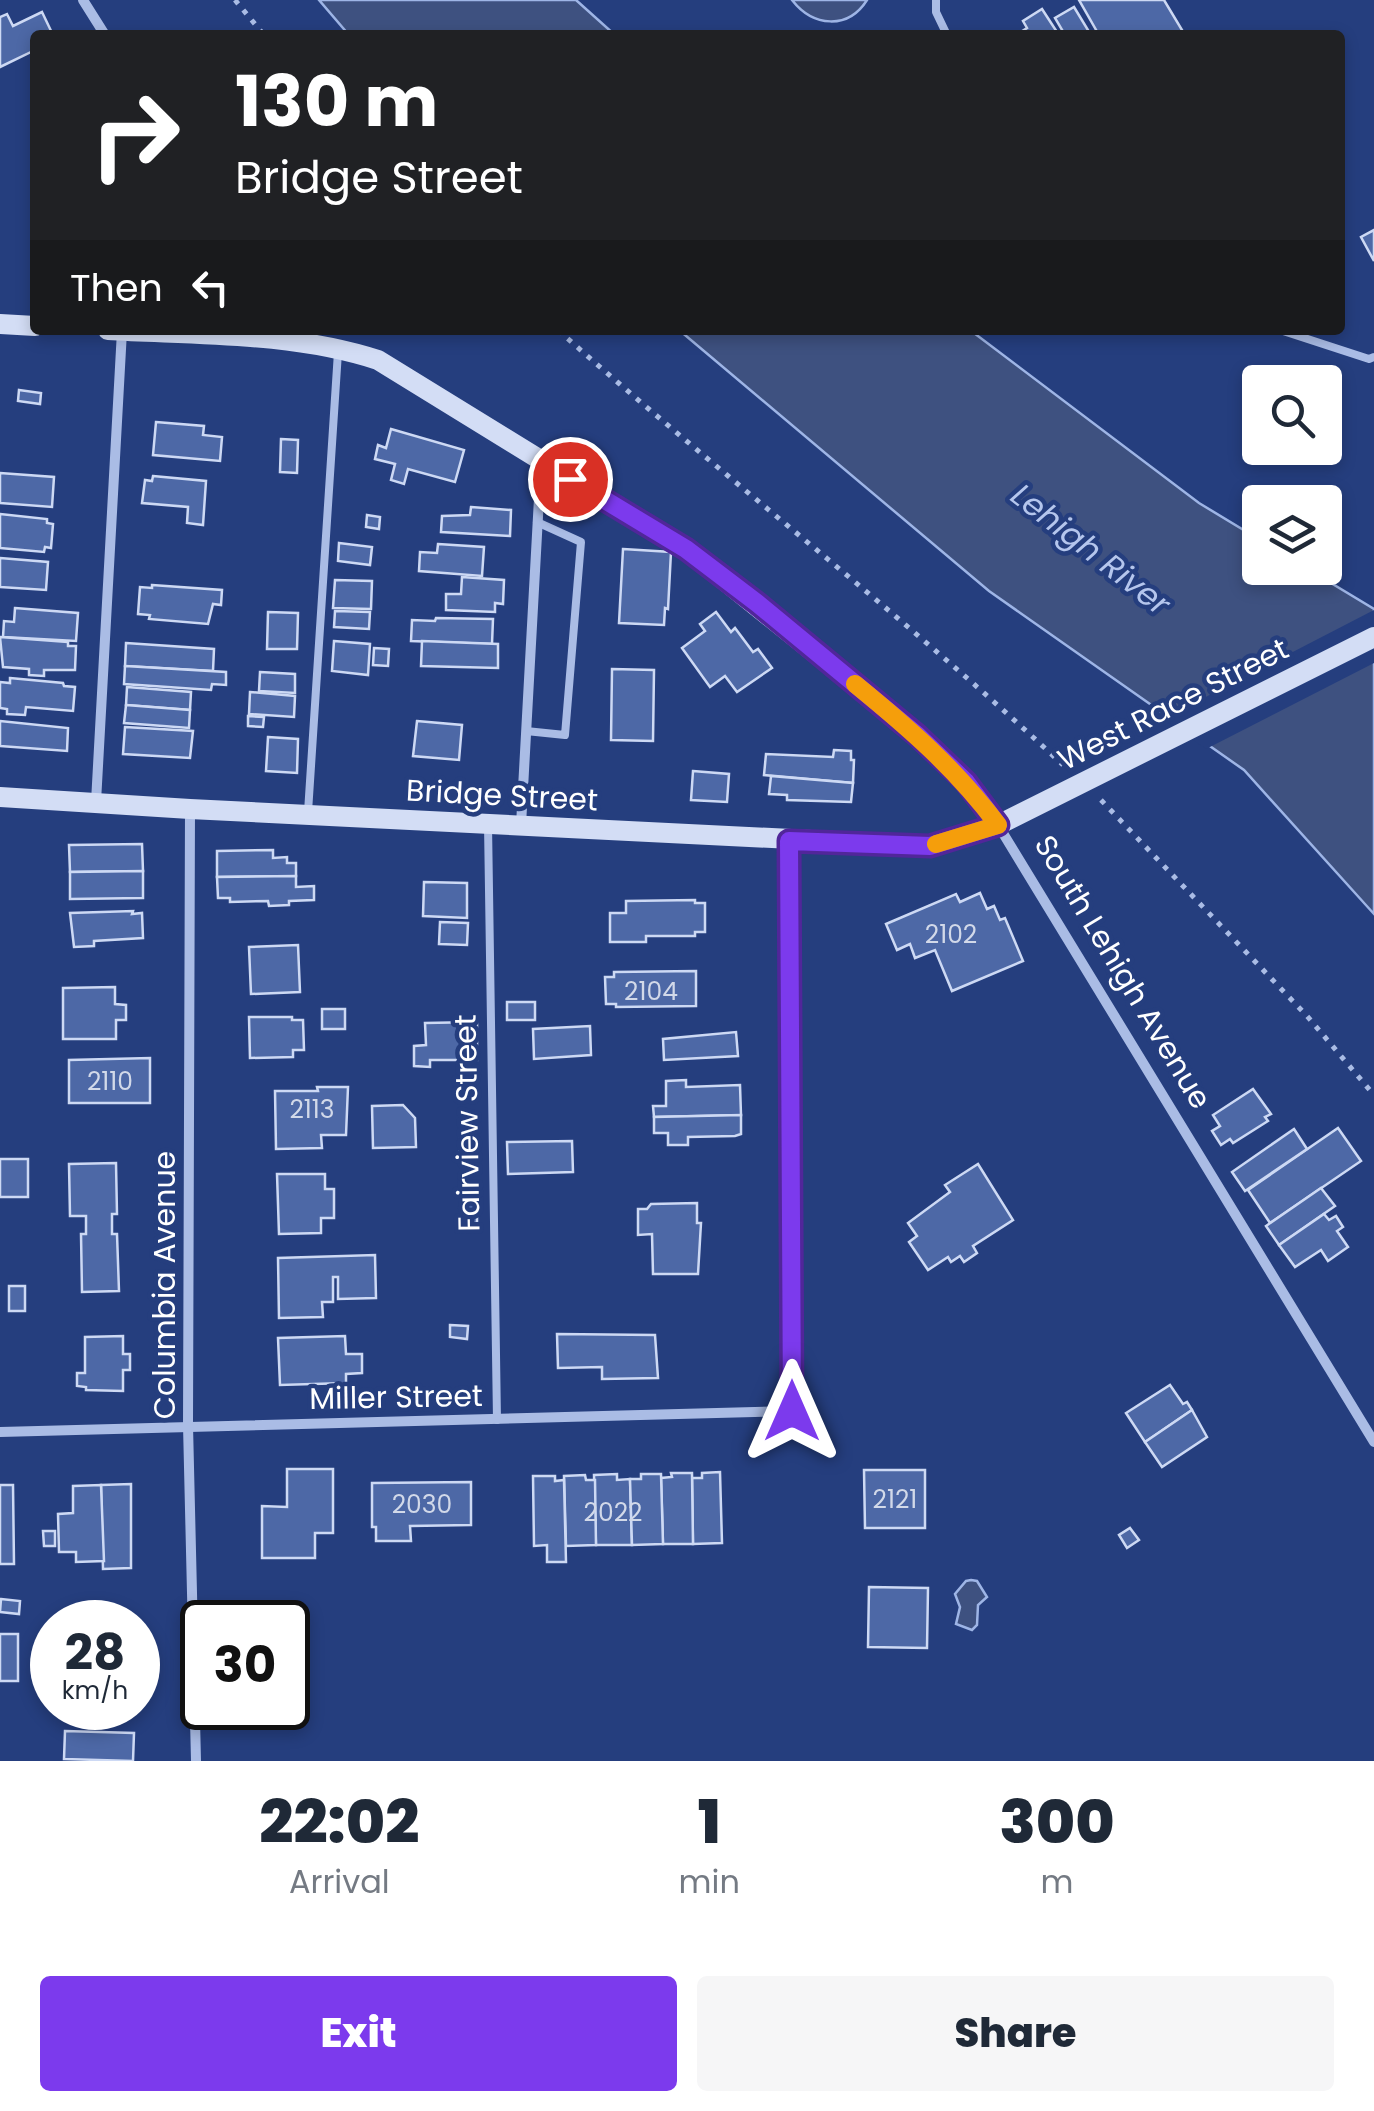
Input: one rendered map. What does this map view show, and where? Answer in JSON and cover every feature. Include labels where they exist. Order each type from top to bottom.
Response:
[{"type":"main road","points":[[0,324],[30,326]]},
{"type":"main road","name":"South Lehigh Avenue","points":[[191,335],[294,341],[339,339],[378,360],[658,531],[757,603],[918,736],[966,782],[998,825]]},
{"type":"main road","name":"West Race Street","points":[[998,825],[1374,638]]},
{"type":"main road","name":"Bridge Street","points":[[0,797],[930,846],[998,825]]},
{"type":"street","points":[[82,0],[102,30]]},
{"type":"street","points":[[96,802],[122,335]]},
{"type":"street","points":[[521,826],[540,462]]},
{"type":"street","name":"Columbia Avenue","points":[[190,810],[188,1425],[196,1761]]},
{"type":"street","name":"South Lehigh Avenue","points":[[998,825],[1374,1442]]},
{"type":"street","name":"Miller Street","points":[[0,1432],[792,1411],[789,841]]},
{"type":"lane","points":[[936,0],[936,12],[945,30]]},
{"type":"lane","points":[[1295,335],[1368,360],[1374,357]]},
{"type":"lane","points":[[308,814],[339,339]]},
{"type":"lane","points":[[526,731],[565,735],[581,542],[538,522]]},
{"type":"lane","name":"Fairview Street","points":[[488,824],[497,1420]]},
{"type":"path","points":[[235,0],[260,30]]},
{"type":"path","points":[[564,335],[675,434],[1003,709],[1073,774]]},
{"type":"path","points":[[1101,800],[1307,1016],[1374,1094]]},
{"type":"water","points":[[319,0],[576,0],[609,30],[345,30]]},
{"type":"water","points":[[792,0],[867,0],[850,16],[830,21],[810,16]]},
{"type":"water","name":"Lehigh River","points":[[685,335],[977,335],[1199,503],[1242,529],[1242,585],[1334,585],[1374,609],[1374,914],[1244,770],[989,591]]},
{"type":"water","points":[[971,1580],[977,1581],[987,1597],[978,1605],[977,1625],[972,1630],[956,1624],[960,1607],[955,1594]]},
{"type":"pier","points":[[1374,610],[1374,663],[1206,749],[1163,719]]},
{"type":"building","points":[[1079,0],[1164,0],[1182,30],[1096,30]]},
{"type":"building","points":[[1074,7],[1088,30],[1062,30],[1055,18]]},
{"type":"building","points":[[1042,9],[1056,30],[1024,30],[1027,28],[1023,21]]},
{"type":"building","points":[[42,12],[51,30],[30,30],[30,52],[0,67],[0,17],[7,14],[13,26]]},
{"type":"building","points":[[1374,230],[1374,261],[1361,237]]},
{"type":"building","points":[[19,390],[41,393],[40,404],[18,401]]},
{"type":"building","points":[[156,422],[204,426],[203,435],[222,437],[220,461],[153,455]]},
{"type":"building","points":[[391,429],[464,450],[455,482],[408,469],[404,484],[391,480],[395,464],[375,459],[378,445],[386,448]]},
{"type":"building","points":[[281,439],[298,440],[297,473],[280,472]]},
{"type":"building","points":[[0,473],[54,477],[52,507],[0,503]]},
{"type":"building","points":[[153,476],[206,481],[203,525],[187,523],[188,507],[142,503],[145,480],[152,481]]},
{"type":"building","points":[[471,507],[511,510],[510,536],[441,532],[442,516],[470,515]]},
{"type":"building","points":[[0,514],[47,519],[47,523],[53,524],[51,548],[45,547],[44,552],[0,548]]},
{"type":"building","points":[[367,515],[380,517],[379,529],[366,527]]},
{"type":"building","points":[[339,543],[372,547],[370,565],[338,561]]},
{"type":"building","points":[[438,544],[484,547],[482,576],[419,571],[420,552],[437,553]]},
{"type":"building","points":[[623,549],[671,552],[664,625],[619,623]]},
{"type":"building","points":[[0,558],[48,562],[46,590],[0,587]]},
{"type":"building","points":[[462,577],[504,580],[503,604],[495,603],[495,612],[446,610],[446,594],[461,594]]},
{"type":"building","points":[[335,580],[372,581],[371,609],[333,608]]},
{"type":"building","points":[[140,587],[222,590],[221,605],[213,604],[208,624],[149,619],[150,615],[138,614]]},
{"type":"building","points":[[15,608],[78,613],[76,641],[3,637],[4,621],[14,622]]},
{"type":"building","points":[[335,611],[370,612],[369,629],[334,627]]},
{"type":"building","points":[[268,612],[298,613],[297,649],[267,649]]},
{"type":"building","points":[[716,612],[731,632],[735,628],[753,652],[758,649],[772,668],[737,692],[725,676],[710,687],[682,648],[705,631],[700,624]]},
{"type":"building","points":[[493,619],[492,644],[411,641],[412,620]]},
{"type":"building","points":[[0,637],[68,642],[68,646],[76,646],[75,670],[44,670],[44,676],[29,675],[29,669],[3,667]]},
{"type":"building","points":[[334,641],[370,644],[368,675],[332,671]]},
{"type":"building","points":[[422,641],[498,644],[498,668],[421,666]]},
{"type":"building","points":[[126,643],[214,649],[213,671],[125,666]]},
{"type":"building","points":[[374,648],[389,649],[388,666],[373,665]]},
{"type":"building","points":[[125,666],[226,672],[226,685],[212,684],[211,690],[124,684]]},
{"type":"building","points":[[612,669],[654,670],[653,741],[611,740]]},
{"type":"building","points":[[260,672],[295,674],[295,693],[259,691]]},
{"type":"building","points":[[10,678],[75,687],[73,711],[26,707],[25,715],[7,714],[7,709],[0,708],[0,682],[10,683]]},
{"type":"building","points":[[127,687],[191,692],[190,710],[126,705]]},
{"type":"building","points":[[250,692],[295,696],[294,717],[249,714]]},
{"type":"building","points":[[126,705],[190,710],[189,728],[124,723]]},
{"type":"building","points":[[248,716],[264,717],[263,727],[248,726]]},
{"type":"building","points":[[0,721],[68,728],[67,751],[0,746]]},
{"type":"building","points":[[417,721],[462,725],[459,760],[413,756]]},
{"type":"building","points":[[125,727],[193,731],[190,758],[123,754]]},
{"type":"building","points":[[268,737],[298,739],[297,773],[266,771]]},
{"type":"building","points":[[834,750],[851,751],[853,783],[764,775],[766,754],[833,757]]},
{"type":"building","points":[[693,771],[729,774],[727,802],[691,800]]},
{"type":"building","points":[[771,776],[853,783],[851,802],[787,800],[787,795],[769,794]]},
{"type":"building","points":[[142,844],[143,871],[70,872],[69,845]]},
{"type":"building","points":[[273,850],[273,858],[287,857],[287,863],[296,863],[296,876],[217,877],[217,851]]},
{"type":"building","points":[[143,871],[143,898],[70,899],[70,872]]},
{"type":"building","points":[[296,876],[296,887],[314,886],[314,900],[269,906],[268,901],[230,902],[230,898],[218,898],[217,877]]},
{"type":"building","points":[[424,882],[467,883],[467,918],[423,916]]},
{"type":"building","points":[[980,893],[987,909],[994,906],[1000,920],[1005,918],[1023,961],[952,991],[935,950],[915,958],[910,944],[897,950],[886,924],[956,894],[960,902]]},
{"type":"building","points":[[626,901],[705,903],[705,932],[695,932],[695,936],[646,936],[646,942],[610,942],[610,913],[626,913]]},
{"type":"building","points":[[133,911],[132,914],[142,913],[143,938],[94,941],[94,946],[74,947],[70,913]]},
{"type":"building","points":[[440,922],[468,923],[467,945],[439,944]]},
{"type":"building","points":[[298,945],[300,992],[251,994],[249,947]]},
{"type":"building","points":[[696,971],[696,1006],[606,1004],[605,977],[614,977],[614,972]]},
{"type":"building","points":[[115,987],[115,1004],[126,1005],[126,1020],[116,1020],[116,1039],[63,1039],[63,988]]},
{"type":"building","points":[[507,1002],[535,1002],[535,1020],[507,1020]]},
{"type":"building","points":[[322,1009],[345,1009],[345,1029],[322,1029]]},
{"type":"building","points":[[249,1017],[303,1020],[304,1050],[293,1050],[293,1057],[250,1058]]},
{"type":"building","points":[[477,1022],[477,1060],[430,1060],[430,1067],[414,1066],[414,1046],[426,1045],[425,1023]]},
{"type":"building","points":[[590,1026],[591,1055],[534,1059],[533,1029]]},
{"type":"building","points":[[736,1032],[738,1056],[664,1060],[663,1039]]},
{"type":"building","points":[[150,1058],[150,1103],[69,1103],[69,1060]]},
{"type":"building","points":[[686,1080],[686,1087],[740,1085],[741,1115],[654,1117],[653,1106],[666,1106],[666,1081]]},
{"type":"building","points":[[317,1087],[348,1087],[346,1135],[321,1135],[322,1148],[276,1149],[275,1091],[318,1091]]},
{"type":"building","points":[[1253,1089],[1271,1114],[1265,1117],[1268,1121],[1233,1143],[1230,1139],[1221,1145],[1212,1131],[1220,1126],[1213,1115]]},
{"type":"building","points":[[403,1105],[415,1118],[416,1147],[373,1148],[372,1106]]},
{"type":"building","points":[[741,1115],[741,1134],[735,1136],[688,1137],[688,1145],[668,1145],[668,1133],[654,1133],[654,1117]]},
{"type":"building","points":[[1338,1128],[1361,1161],[1270,1223],[1248,1190]]},
{"type":"building","points":[[1294,1129],[1307,1149],[1245,1191],[1232,1172]]},
{"type":"building","points":[[460,1131],[473,1131],[473,1150],[460,1150]]},
{"type":"building","points":[[572,1141],[573,1172],[508,1174],[507,1142]]},
{"type":"building","points":[[0,1159],[28,1159],[28,1197],[0,1197]]},
{"type":"building","points":[[116,1163],[117,1214],[112,1214],[112,1234],[117,1234],[119,1291],[82,1292],[81,1234],[86,1234],[86,1216],[70,1216],[69,1164]]},
{"type":"building","points":[[978,1164],[1013,1220],[973,1246],[977,1253],[964,1262],[960,1256],[951,1262],[948,1257],[928,1270],[909,1242],[917,1236],[908,1223],[950,1192],[945,1185]]},
{"type":"building","points":[[277,1174],[325,1174],[325,1189],[334,1189],[334,1218],[321,1218],[321,1233],[279,1234]]},
{"type":"building","points":[[1321,1188],[1335,1206],[1279,1245],[1266,1226]]},
{"type":"building","points":[[464,1202],[477,1202],[477,1223],[464,1223]]},
{"type":"building","points":[[697,1203],[697,1223],[701,1223],[698,1274],[653,1274],[652,1234],[638,1235],[638,1209],[647,1209],[651,1204]]},
{"type":"building","points":[[1324,1214],[1329,1220],[1336,1216],[1343,1227],[1337,1231],[1348,1247],[1328,1261],[1321,1250],[1295,1267],[1279,1245]]},
{"type":"building","points":[[375,1255],[376,1298],[338,1299],[338,1277],[333,1277],[333,1302],[322,1302],[323,1317],[279,1318],[278,1258]]},
{"type":"building","points":[[9,1286],[25,1286],[25,1311],[9,1311]]},
{"type":"building","points":[[450,1325],[468,1326],[467,1339],[450,1337]]},
{"type":"building","points":[[557,1334],[655,1335],[658,1378],[602,1379],[602,1367],[558,1368]]},
{"type":"building","points":[[123,1336],[123,1354],[130,1354],[130,1370],[123,1370],[123,1391],[86,1390],[77,1386],[77,1373],[85,1373],[85,1337]]},
{"type":"building","points":[[345,1336],[346,1354],[362,1354],[362,1373],[346,1374],[346,1383],[280,1385],[278,1338]]},
{"type":"building","points":[[1170,1385],[1192,1410],[1145,1442],[1126,1413]]},
{"type":"building","points":[[1192,1410],[1207,1437],[1162,1467],[1145,1442]]},
{"type":"building","points":[[287,1469],[333,1469],[333,1533],[315,1533],[315,1558],[262,1558],[262,1506],[287,1507]]},
{"type":"building","points":[[864,1470],[925,1470],[925,1528],[865,1528]]},
{"type":"building","points":[[720,1472],[722,1543],[693,1544],[692,1478]]},
{"type":"building","points":[[671,1473],[692,1473],[693,1544],[663,1544],[661,1478],[672,1477]]},
{"type":"building","points":[[617,1474],[617,1480],[630,1479],[632,1545],[596,1545],[594,1475]]},
{"type":"building","points":[[641,1474],[661,1474],[663,1544],[632,1545],[630,1479],[641,1479]]},
{"type":"building","points":[[585,1475],[586,1480],[595,1480],[596,1545],[566,1546],[564,1476]]},
{"type":"building","points":[[533,1476],[564,1480],[566,1562],[547,1562],[547,1545],[534,1546]]},
{"type":"building","points":[[471,1482],[471,1525],[410,1526],[411,1541],[376,1541],[376,1527],[372,1527],[372,1483]]},
{"type":"building","points":[[131,1484],[131,1568],[103,1569],[101,1485]]},
{"type":"building","points":[[0,1485],[13,1485],[14,1564],[0,1564]]},
{"type":"building","points":[[101,1485],[104,1561],[76,1562],[76,1552],[59,1552],[58,1514],[73,1513],[73,1486]]},
{"type":"building","points":[[1130,1528],[1139,1540],[1127,1548],[1119,1535]]},
{"type":"building","points":[[43,1531],[55,1531],[55,1546],[44,1546]]},
{"type":"building","points":[[869,1587],[928,1588],[927,1648],[868,1647]]},
{"type":"building","points":[[1,1599],[20,1601],[19,1614],[0,1612]]},
{"type":"building","points":[[0,1634],[18,1634],[18,1681],[0,1681]]},
{"type":"building","points":[[65,1731],[134,1733],[133,1761],[64,1759]]},
{"type":"slow traffic","points":[[855,684],[966,782],[998,825],[936,844]]},
{"type":"route","points":[[570,479],[686,549],[757,603],[918,736],[966,782],[998,825],[930,846],[789,841],[792,1411]]}]
